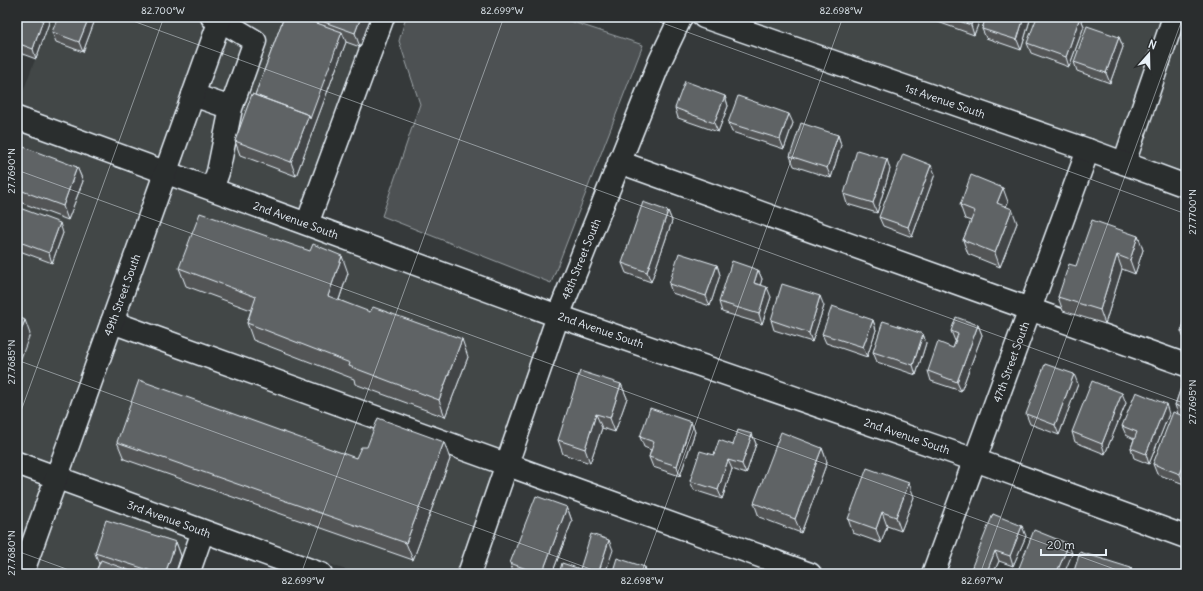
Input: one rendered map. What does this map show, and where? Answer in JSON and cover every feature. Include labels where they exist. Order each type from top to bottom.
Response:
[{"type":"street","points":[[307,224],[383,17]]},
{"type":"street","name":"48th Street South","points":[[469,574],[558,316],[660,60],[681,17]]},
{"type":"street","name":"1st Avenue South","points":[[704,17],[1088,150],[1186,186]]},
{"type":"street","points":[[1124,163],[1173,17],[1186,22]]},
{"type":"street","points":[[212,189],[218,172],[231,108],[255,41],[218,18]]},
{"type":"street","name":"49th Street South","points":[[22,574],[166,172],[218,18]]},
{"type":"street","points":[[193,95],[231,108]]},
{"type":"street","name":"2nd Avenue South","points":[[17,118],[558,316],[975,460],[1186,537]]},
{"type":"street","name":"47th Street South","points":[[933,574],[1088,150]]},
{"type":"street","points":[[620,162],[1186,365]]},
{"type":"street","points":[[112,322],[810,574]]},
{"type":"street","name":"3rd Avenue South","points":[[17,464],[321,574]]},
{"type":"street","points":[[188,574],[203,531]]},
{"type":"shaded area","points":[[51,17],[209,17],[159,157],[18,105]]},
{"type":"shaded area","points":[[233,17],[386,17],[317,214],[180,165]]},
{"type":"shaded area","points":[[406,17],[558,17],[643,45],[551,283],[382,216],[420,104],[399,41]]},
{"type":"shaded area","points":[[742,17],[1162,17],[1117,148]]},
{"type":"shaded area","points":[[1186,17],[1186,172],[1138,155]]},
{"type":"shaded area","points":[[17,131],[151,181],[50,462],[17,450]]},
{"type":"shaded area","points":[[172,188],[544,324],[457,574],[357,574],[71,470]]},
{"type":"shaded area","points":[[17,477],[42,486],[17,554]]},
{"type":"shaded area","points":[[63,493],[196,542],[184,574],[34,574]]},
{"type":"building","points":[[17,17],[44,17],[33,49],[17,43]]},
{"type":"building","points":[[58,17],[89,17],[79,42],[52,32]]},
{"type":"building","points":[[284,17],[300,17],[342,32],[310,119],[309,115],[255,95]]},
{"type":"building","points":[[310,17],[361,17],[355,33]]},
{"type":"building","points":[[947,17],[974,17],[971,25]]},
{"type":"building","points":[[986,17],[1024,17],[1017,40],[982,29]]},
{"type":"building","points":[[1037,17],[1080,17],[1066,57],[1027,43]]},
{"type":"building","points":[[1087,26],[1119,37],[1106,73],[1074,62]]},
{"type":"building","points":[[685,81],[725,96],[714,123],[675,108]]},
{"type":"building","points":[[252,94],[309,115],[291,162],[235,141]]},
{"type":"building","points":[[738,96],[789,114],[780,139],[728,123]]},
{"type":"building","points":[[801,123],[838,135],[827,168],[790,156]]},
{"type":"building","points":[[21,146],[77,167],[63,206],[17,189],[17,156]]},
{"type":"building","points":[[857,150],[887,159],[873,203],[844,194]]},
{"type":"building","points":[[903,154],[931,165],[908,227],[879,217]]},
{"type":"building","points":[[971,175],[1003,188],[997,203],[1012,209],[995,253],[963,240],[975,211],[960,205]]},
{"type":"building","points":[[643,202],[668,211],[647,272],[622,263]]},
{"type":"building","points":[[17,207],[60,223],[49,253],[17,241]]},
{"type":"building","points":[[200,213],[310,251],[313,244],[342,256],[328,296],[370,312],[373,307],[462,339],[439,400],[349,366],[350,363],[247,323],[256,297],[179,268]]},
{"type":"building","points":[[1092,220],[1138,236],[1130,260],[1117,255],[1100,310],[1058,297],[1069,264],[1076,266]]},
{"type":"building","points":[[679,253],[717,265],[706,296],[669,284]]},
{"type":"building","points":[[732,261],[758,270],[754,283],[767,287],[759,314],[719,302]]},
{"type":"building","points":[[782,284],[820,296],[809,333],[771,320]]},
{"type":"building","points":[[832,306],[873,320],[863,347],[822,334]]},
{"type":"building","points":[[17,316],[25,320],[17,341]]},
{"type":"building","points":[[956,317],[978,325],[957,382],[928,371],[938,342],[953,348],[958,334],[951,331]]},
{"type":"building","points":[[1186,319],[1186,333],[1181,331]]},
{"type":"building","points":[[883,321],[923,334],[913,365],[873,352]]},
{"type":"building","points":[[1045,364],[1074,374],[1055,425],[1026,414]]},
{"type":"building","points":[[580,371],[621,384],[610,418],[596,414],[585,449],[558,440]]},
{"type":"building","points":[[1186,373],[1186,409],[1175,405]]},
{"type":"building","points":[[139,380],[356,458],[361,447],[367,447],[378,418],[444,442],[406,543],[117,442]]},
{"type":"building","points":[[1092,381],[1122,393],[1102,444],[1072,432]]},
{"type":"building","points":[[1136,392],[1166,404],[1146,454],[1131,448],[1137,432],[1122,426]]},
{"type":"building","points":[[650,408],[691,422],[677,466],[649,457],[654,442],[640,437]]},
{"type":"building","points":[[1173,412],[1186,417],[1186,459],[1180,474],[1153,464]]},
{"type":"building","points":[[738,430],[752,434],[742,464],[728,460],[718,490],[690,481],[700,451],[714,455],[719,440],[733,445]]},
{"type":"building","points":[[781,432],[822,448],[795,519],[754,503]]},
{"type":"building","points":[[867,468],[909,483],[896,517],[882,512],[876,529],[848,519]]},
{"type":"building","points":[[536,496],[567,507],[542,574],[510,563]]},
{"type":"building","points":[[993,514],[1022,526],[1010,556],[995,551],[986,574],[969,574]]},
{"type":"building","points":[[106,520],[176,542],[165,574],[95,553]]},
{"type":"building","points":[[1034,530],[1069,544],[1056,574],[1017,573]]},
{"type":"building","points":[[591,534],[609,540],[598,574],[559,574],[562,563],[580,569]]},
{"type":"building","points":[[1080,552],[1131,568],[1129,574],[1073,574]]},
{"type":"building","points":[[617,558],[645,567],[643,574],[612,574]]},
{"type":"building","points":[[101,560],[139,574],[95,574]]},
{"type":"building","points":[[1153,569],[1167,574],[1152,574]]}]
